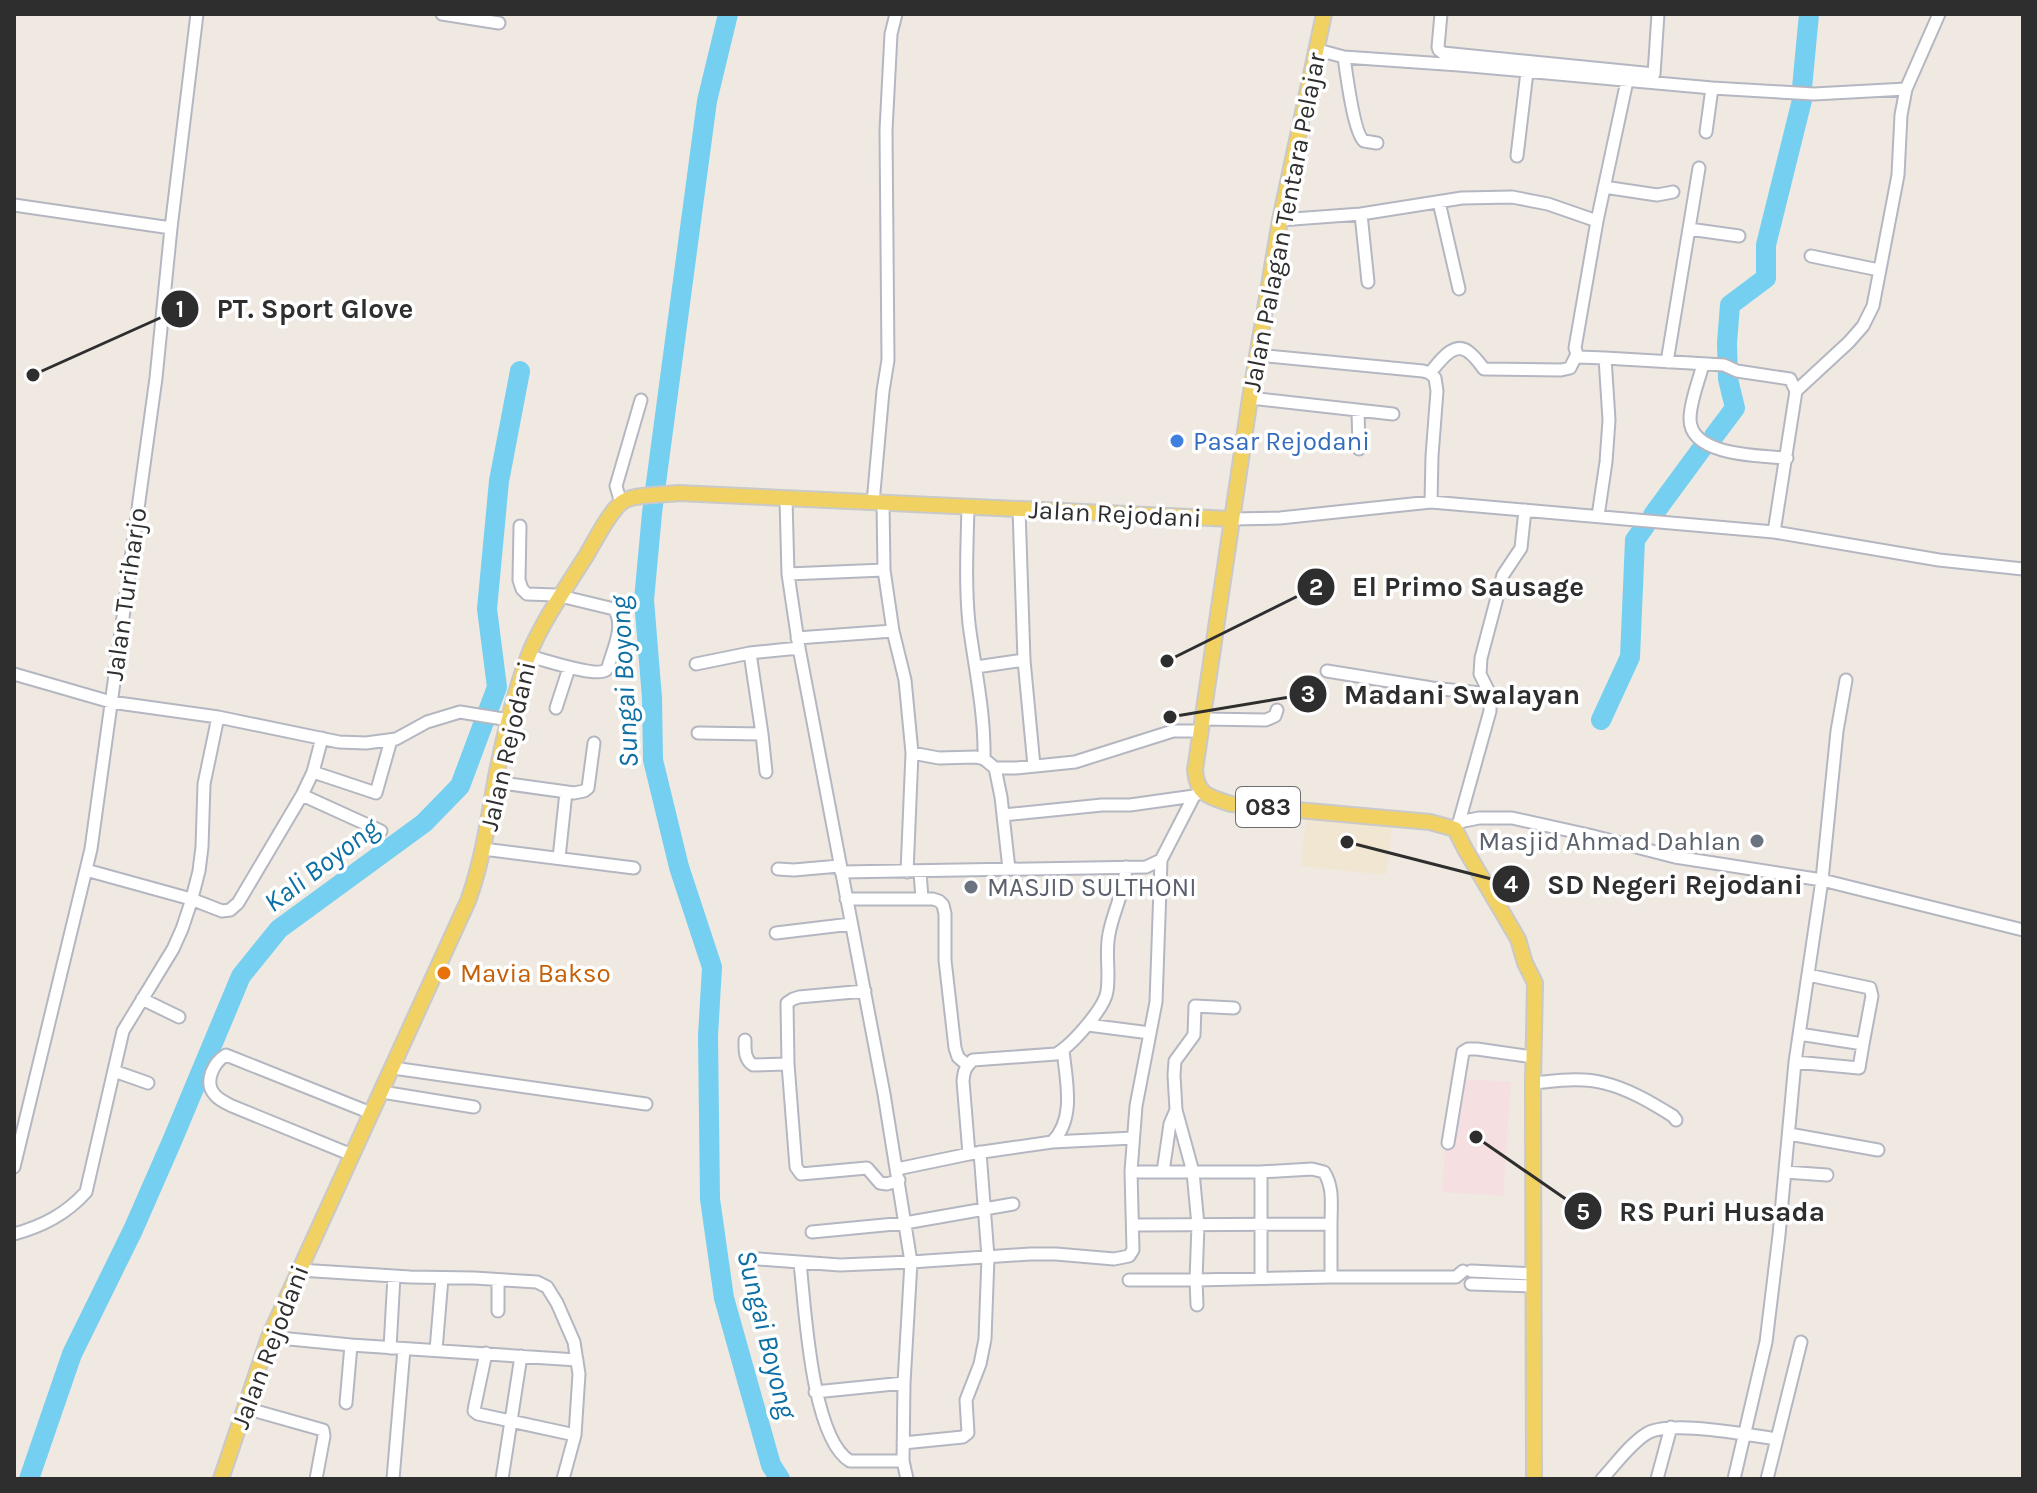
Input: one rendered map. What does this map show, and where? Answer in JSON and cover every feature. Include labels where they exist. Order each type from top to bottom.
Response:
[{"type":"main road","name":"Jalan Palagan Tentara Pelajar","points":[[1198,793],[1195,770],[1250,398],[1280,220],[1324,14]]},
{"type":"main road","name":"Jalan Rejodani","points":[[221,1479],[269,1337],[468,901],[483,849],[505,720],[528,656],[605,525],[628,500],[678,493],[1232,519]]},
{"type":"main road","name":"083","points":[[1198,793],[1231,804],[1457,826]]},
{"type":"main road","points":[[1457,826],[1465,849],[1518,939],[1535,983],[1534,1479]]},
{"type":"street","name":"Jalan Turiharjo","points":[[14,1167],[91,849],[156,378],[197,14]]},
{"type":"street","points":[[442,14],[499,23]]},
{"type":"street","points":[[896,14],[891,34],[886,130],[888,360],[883,391],[878,503],[884,570],[893,631],[905,680],[912,753],[907,872]]},
{"type":"street","points":[[1441,14],[1438,42],[1441,52],[1527,72],[1814,94],[1906,89]]},
{"type":"street","points":[[1318,50],[1344,57],[1654,74],[1656,14]]},
{"type":"street","points":[[1796,391],[1849,342],[1863,326],[1873,306],[1898,175],[1901,115],[1906,89],[1939,14]]},
{"type":"street","points":[[1344,57],[1360,137],[1364,141],[1377,143]]},
{"type":"street","points":[[1517,156],[1527,72]]},
{"type":"street","points":[[1627,81],[1597,221],[1575,348],[1578,357],[1724,365],[1737,371],[1790,379],[1796,391],[1774,532]]},
{"type":"street","points":[[1706,132],[1712,88]]},
{"type":"street","points":[[1667,362],[1699,168]]},
{"type":"street","points":[[1604,187],[1657,195],[1673,192]]},
{"type":"street","points":[[1280,220],[1361,214],[1462,198],[1512,197],[1548,204],[1597,221]]},
{"type":"street","points":[[1439,202],[1459,289]]},
{"type":"street","points":[[14,205],[171,228]]},
{"type":"street","points":[[1361,214],[1368,282]]},
{"type":"street","points":[[1689,229],[1739,236]]},
{"type":"street","points":[[1811,256],[1879,270]]},
{"type":"street","points":[[1430,373],[1454,349],[1463,348],[1470,352],[1484,369],[1561,370],[1570,368],[1577,354]]},
{"type":"street","points":[[1258,355],[1430,373],[1435,378],[1437,391],[1431,502]]},
{"type":"street","points":[[1598,516],[1609,420],[1605,358]]},
{"type":"street","points":[[1703,364],[1690,415],[1692,431],[1705,444],[1721,450],[1787,458]]},
{"type":"street","points":[[1250,398],[1393,414]]},
{"type":"street","points":[[628,500],[616,486],[641,400]]},
{"type":"street","points":[[1358,411],[1359,449]]},
{"type":"street","points":[[786,499],[788,574],[798,643],[865,991],[911,1262],[904,1383],[903,1461],[907,1479]]},
{"type":"street","points":[[1232,519],[1280,518],[1431,502],[1774,532],[1939,560],[2023,569]]},
{"type":"street","points":[[968,507],[966,584],[984,759]]},
{"type":"street","points":[[1019,509],[1024,660],[1034,766]]},
{"type":"street","points":[[1457,826],[1488,720],[1490,694],[1480,674],[1481,658],[1503,575],[1521,548],[1525,510]]},
{"type":"street","points":[[520,526],[519,580],[527,594],[562,596],[614,609],[620,620],[607,669],[597,672],[569,668],[528,656]]},
{"type":"street","points":[[788,574],[884,570]]},
{"type":"street","points":[[696,664],[798,643],[893,631]]},
{"type":"street","points":[[750,653],[766,772]]},
{"type":"street","points":[[976,667],[1024,660]]},
{"type":"street","points":[[556,708],[569,668]]},
{"type":"street","points":[[1327,671],[1490,694]]},
{"type":"street","points":[[14,674],[111,702],[366,743],[396,739],[427,722],[460,712],[505,720]]},
{"type":"street","points":[[1734,1479],[1766,1342],[1795,1062],[1822,880],[1837,731],[1846,680]]},
{"type":"street","points":[[995,768],[1075,762],[1173,731],[1203,725],[1266,720],[1275,716],[1277,710]]},
{"type":"street","points":[[14,1234],[48,1222],[71,1207],[86,1192],[123,1031],[173,949],[199,871],[204,784],[218,717]]},
{"type":"street","points":[[698,733],[762,734]]},
{"type":"street","points":[[86,870],[227,911],[234,907],[302,795],[313,772],[322,738]]},
{"type":"street","points":[[313,772],[376,793],[391,740]]},
{"type":"street","points":[[495,782],[580,792],[588,788],[594,743]]},
{"type":"street","points":[[912,753],[939,758],[976,757],[995,768],[1009,869]]},
{"type":"street","points":[[559,858],[566,792]]},
{"type":"street","points":[[1003,815],[1130,805],[1198,793]]},
{"type":"street","points":[[759,1259],[840,1265],[1056,1254],[1114,1259],[1129,1256],[1133,1250],[1131,1171],[1136,1106],[1156,1002],[1161,860],[1198,793]]},
{"type":"street","points":[[302,795],[381,831]]},
{"type":"street","points":[[1457,826],[1479,818],[1512,818],[1675,857],[1822,880],[2023,930]]},
{"type":"street","points":[[483,849],[634,868]]},
{"type":"street","points":[[778,869],[920,872],[1146,867],[1161,860]]},
{"type":"street","points":[[903,1443],[963,1437],[968,1433],[966,1400],[980,1364],[985,1339],[988,1257],[985,1210],[963,1081],[964,1070],[973,1060],[1056,1054],[1088,1025],[1102,1006],[1107,992],[1106,949],[1126,867]]},
{"type":"street","points":[[920,872],[922,899]]},
{"type":"street","points":[[846,899],[922,899],[939,901],[943,905],[945,960],[955,1048],[958,1057],[967,1065]]},
{"type":"street","points":[[776,933],[851,924]]},
{"type":"street","points":[[1795,1062],[1859,1068],[1872,996],[1870,988],[1808,975]]},
{"type":"street","points":[[865,991],[799,997],[787,1003],[788,1064],[797,1171],[801,1174],[867,1168],[876,1181],[887,1184],[898,1175],[974,1153],[1052,1142],[1133,1138]]},
{"type":"street","points":[[142,999],[179,1017]]},
{"type":"street","points":[[1197,1305],[1198,1225],[1193,1172],[1176,1110],[1175,1061],[1194,1035],[1195,1006],[1234,1008]]},
{"type":"street","points":[[1088,1025],[1150,1033]]},
{"type":"street","points":[[1799,1034],[1863,1044]]},
{"type":"street","points":[[745,1040],[746,1056],[753,1065],[788,1064]]},
{"type":"street","points":[[1448,1143],[1463,1052],[1477,1049],[1533,1057]]},
{"type":"street","points":[[1052,1142],[1064,1127],[1067,1117],[1063,1050]]},
{"type":"street","points":[[352,1155],[218,1098],[210,1086],[216,1062],[226,1055],[371,1113]]},
{"type":"street","points":[[393,1068],[646,1104]]},
{"type":"street","points":[[114,1071],[148,1083]]},
{"type":"street","points":[[1533,1083],[1568,1080],[1603,1082],[1638,1096],[1676,1120]]},
{"type":"street","points":[[382,1092],[474,1107]]},
{"type":"street","points":[[1163,1172],[1170,1124],[1176,1110]]},
{"type":"street","points":[[1789,1134],[1878,1150]]},
{"type":"street","points":[[1139,1172],[1312,1169],[1324,1172],[1330,1181],[1331,1192],[1331,1277]]},
{"type":"street","points":[[1261,1172],[1261,1278]]},
{"type":"street","points":[[1785,1172],[1827,1175]]},
{"type":"street","points":[[812,1232],[905,1223],[1013,1204]]},
{"type":"street","points":[[1138,1225],[1331,1224]]},
{"type":"street","points":[[800,1263],[815,1392],[829,1432],[844,1457],[850,1461],[903,1461]]},
{"type":"street","points":[[299,1270],[537,1282],[547,1287],[574,1342],[579,1374],[575,1435],[563,1479]]},
{"type":"street","points":[[390,1348],[394,1276]]},
{"type":"street","points":[[1129,1280],[1465,1277],[1534,1280]]},
{"type":"street","points":[[436,1350],[442,1278]]},
{"type":"street","points":[[498,1280],[498,1311]]},
{"type":"street","points":[[269,1337],[577,1360]]},
{"type":"street","points":[[1767,1479],[1801,1342]]},
{"type":"street","points":[[346,1403],[351,1345]]},
{"type":"street","points":[[393,1479],[404,1349]]},
{"type":"street","points":[[486,1353],[474,1411],[482,1416],[575,1435]]},
{"type":"street","points":[[502,1479],[521,1356]]},
{"type":"street","points":[[815,1392],[904,1383]]},
{"type":"street","points":[[245,1408],[323,1430],[316,1479]]},
{"type":"street","points":[[1657,1479],[1671,1427]]},
{"type":"street","points":[[1602,1479],[1635,1443],[1656,1428],[1777,1439]]},
{"type":"shaded area","points":[[1307,811],[1393,818],[1386,875],[1301,866]]},
{"type":"shaded area","points":[[1450,1078],[1511,1082],[1503,1196],[1442,1192]]},
{"type":"waterway","name":"Sungai Boyong","points":[[728,14],[707,101],[652,513],[644,600],[652,698],[653,760],[679,867],[712,967],[708,1036],[710,1199],[724,1298],[771,1465],[780,1479]]},
{"type":"waterway","points":[[1802,88],[1809,14]]},
{"type":"waterway","points":[[1714,436],[1735,408],[1728,379],[1730,305],[1766,278],[1766,245],[1802,100]]},
{"type":"waterway","name":"Kali Boyong","points":[[29,1479],[72,1354],[133,1230],[241,976],[279,929],[424,823],[460,786],[497,687],[487,609],[499,481],[520,371]]},
{"type":"waterway","points":[[1653,515],[1703,447]]},
{"type":"waterway","points":[[1601,720],[1630,657],[1635,540],[1645,526]]},
{"type":"place","name":"PT. Sport Glove","points":[[33,375]]},
{"type":"place","name":"Pasar Rejodani","points":[[1177,441]]},
{"type":"place","name":"El Primo Sausage","points":[[1167,661]]},
{"type":"place","name":"Madani Swalayan","points":[[1170,717]]},
{"type":"place","name":"Masjid Ahmad Dahlan","points":[[1757,841]]},
{"type":"place","name":"SD Negeri Rejodani","points":[[1347,842]]},
{"type":"place","name":"MASJID SULTHONI","points":[[971,887]]},
{"type":"place","name":"Mavia Bakso","points":[[444,973]]},
{"type":"place","name":"RS Puri Husada","points":[[1476,1137]]}]
